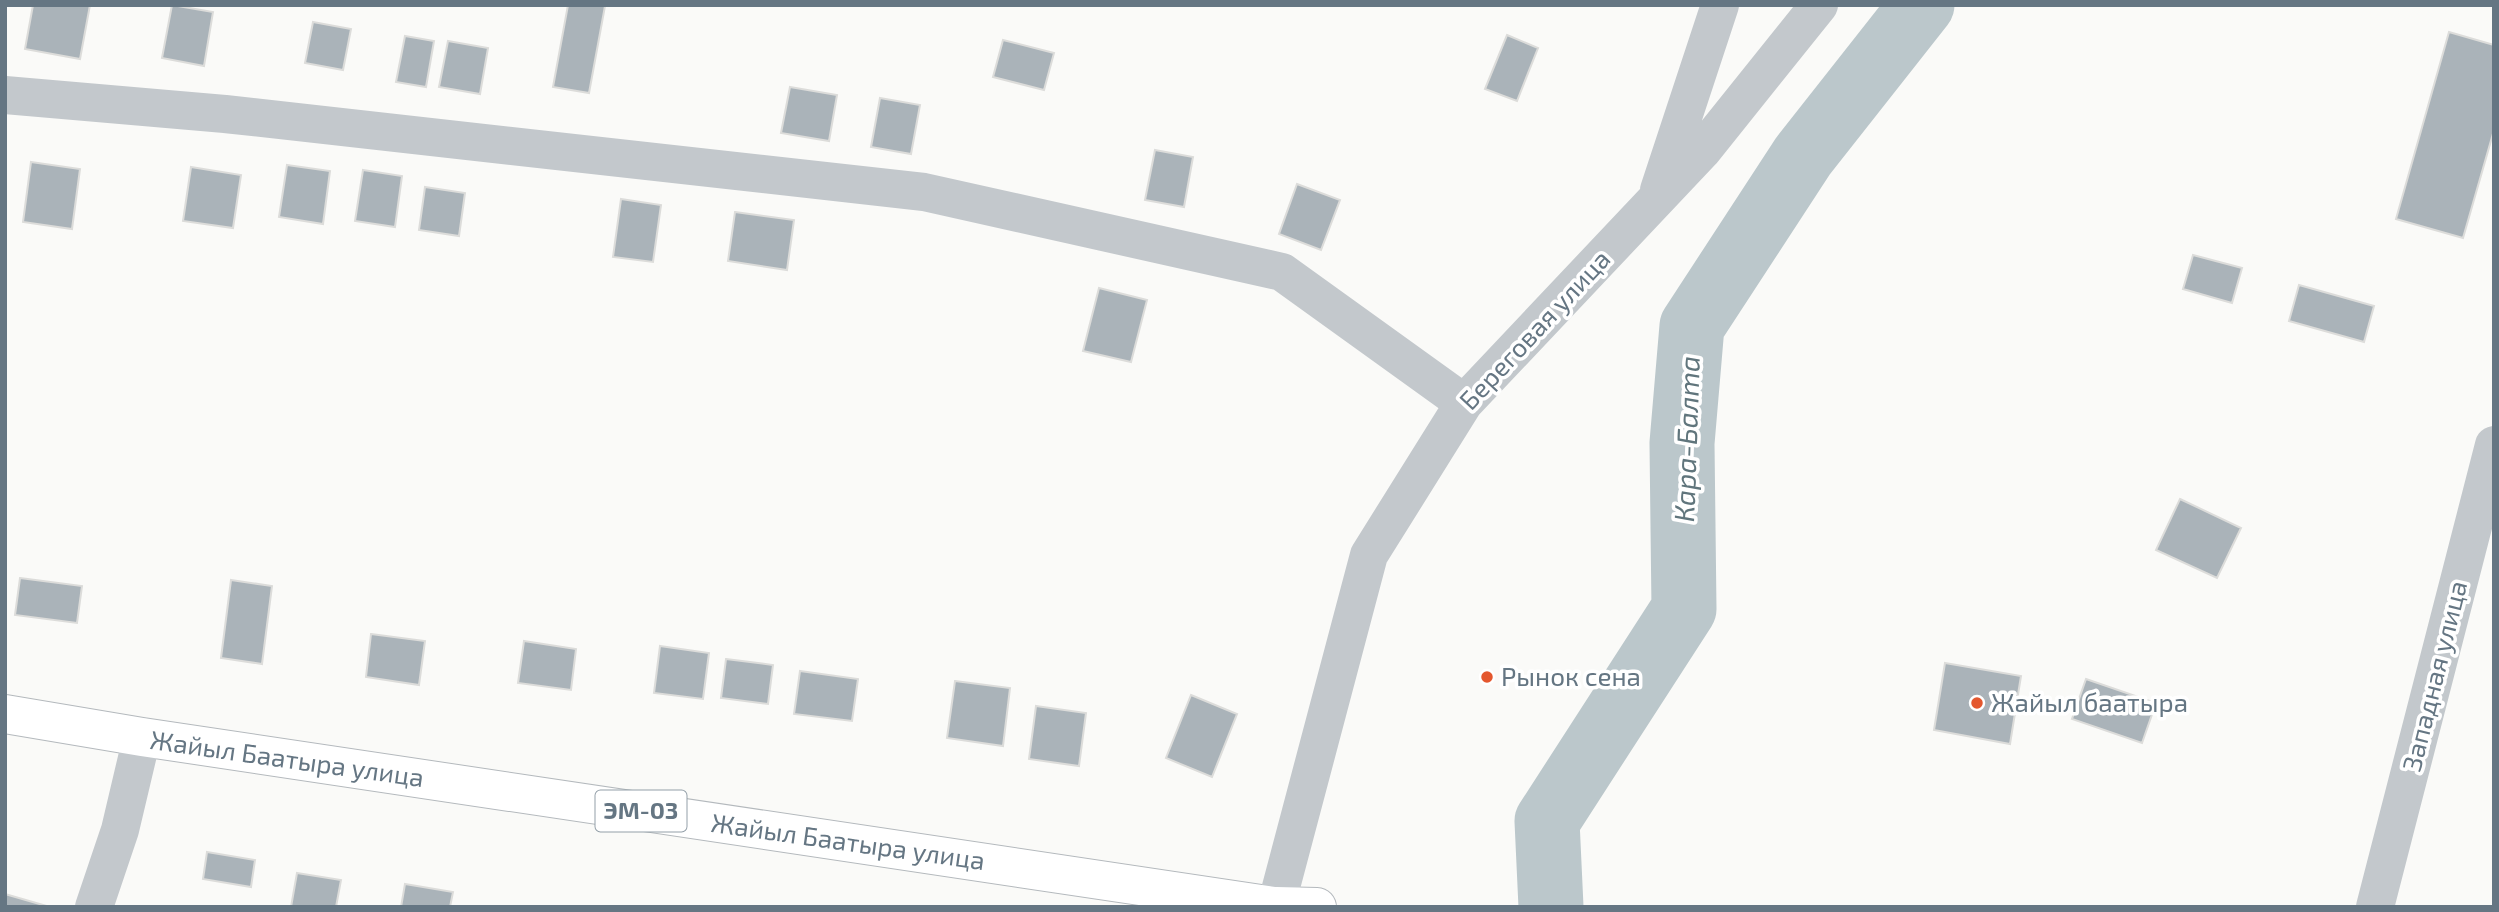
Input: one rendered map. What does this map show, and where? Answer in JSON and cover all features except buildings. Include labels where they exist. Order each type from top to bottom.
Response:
[{"type":"highway","name":"Жайыл Баатыра улица","points":[[5,714],[1234,903],[1317,907]]},
{"type":"street","points":[[1656,200],[1720,5]]},
{"type":"street","name":"Береговая улица","points":[[1279,906],[1370,555],[1464,403],[1702,151],[1819,5]]},
{"type":"street","points":[[5,95],[225,114],[924,192],[1282,272],[1464,403]]},
{"type":"street","name":"Западная улица","points":[[2375,907],[2494,445]]},
{"type":"street","points":[[94,907],[120,830],[142,737]]},
{"type":"waterway","name":"Кара-Балта","points":[[1551,907],[1547,821],[1684,609],[1682,443],[1692,326],[1803,156],[1922,5]]},
{"type":"place","name":"Рынок сена","points":[[1487,677]]},
{"type":"place","name":"Жайыл баатыра","points":[[1977,703]]}]
